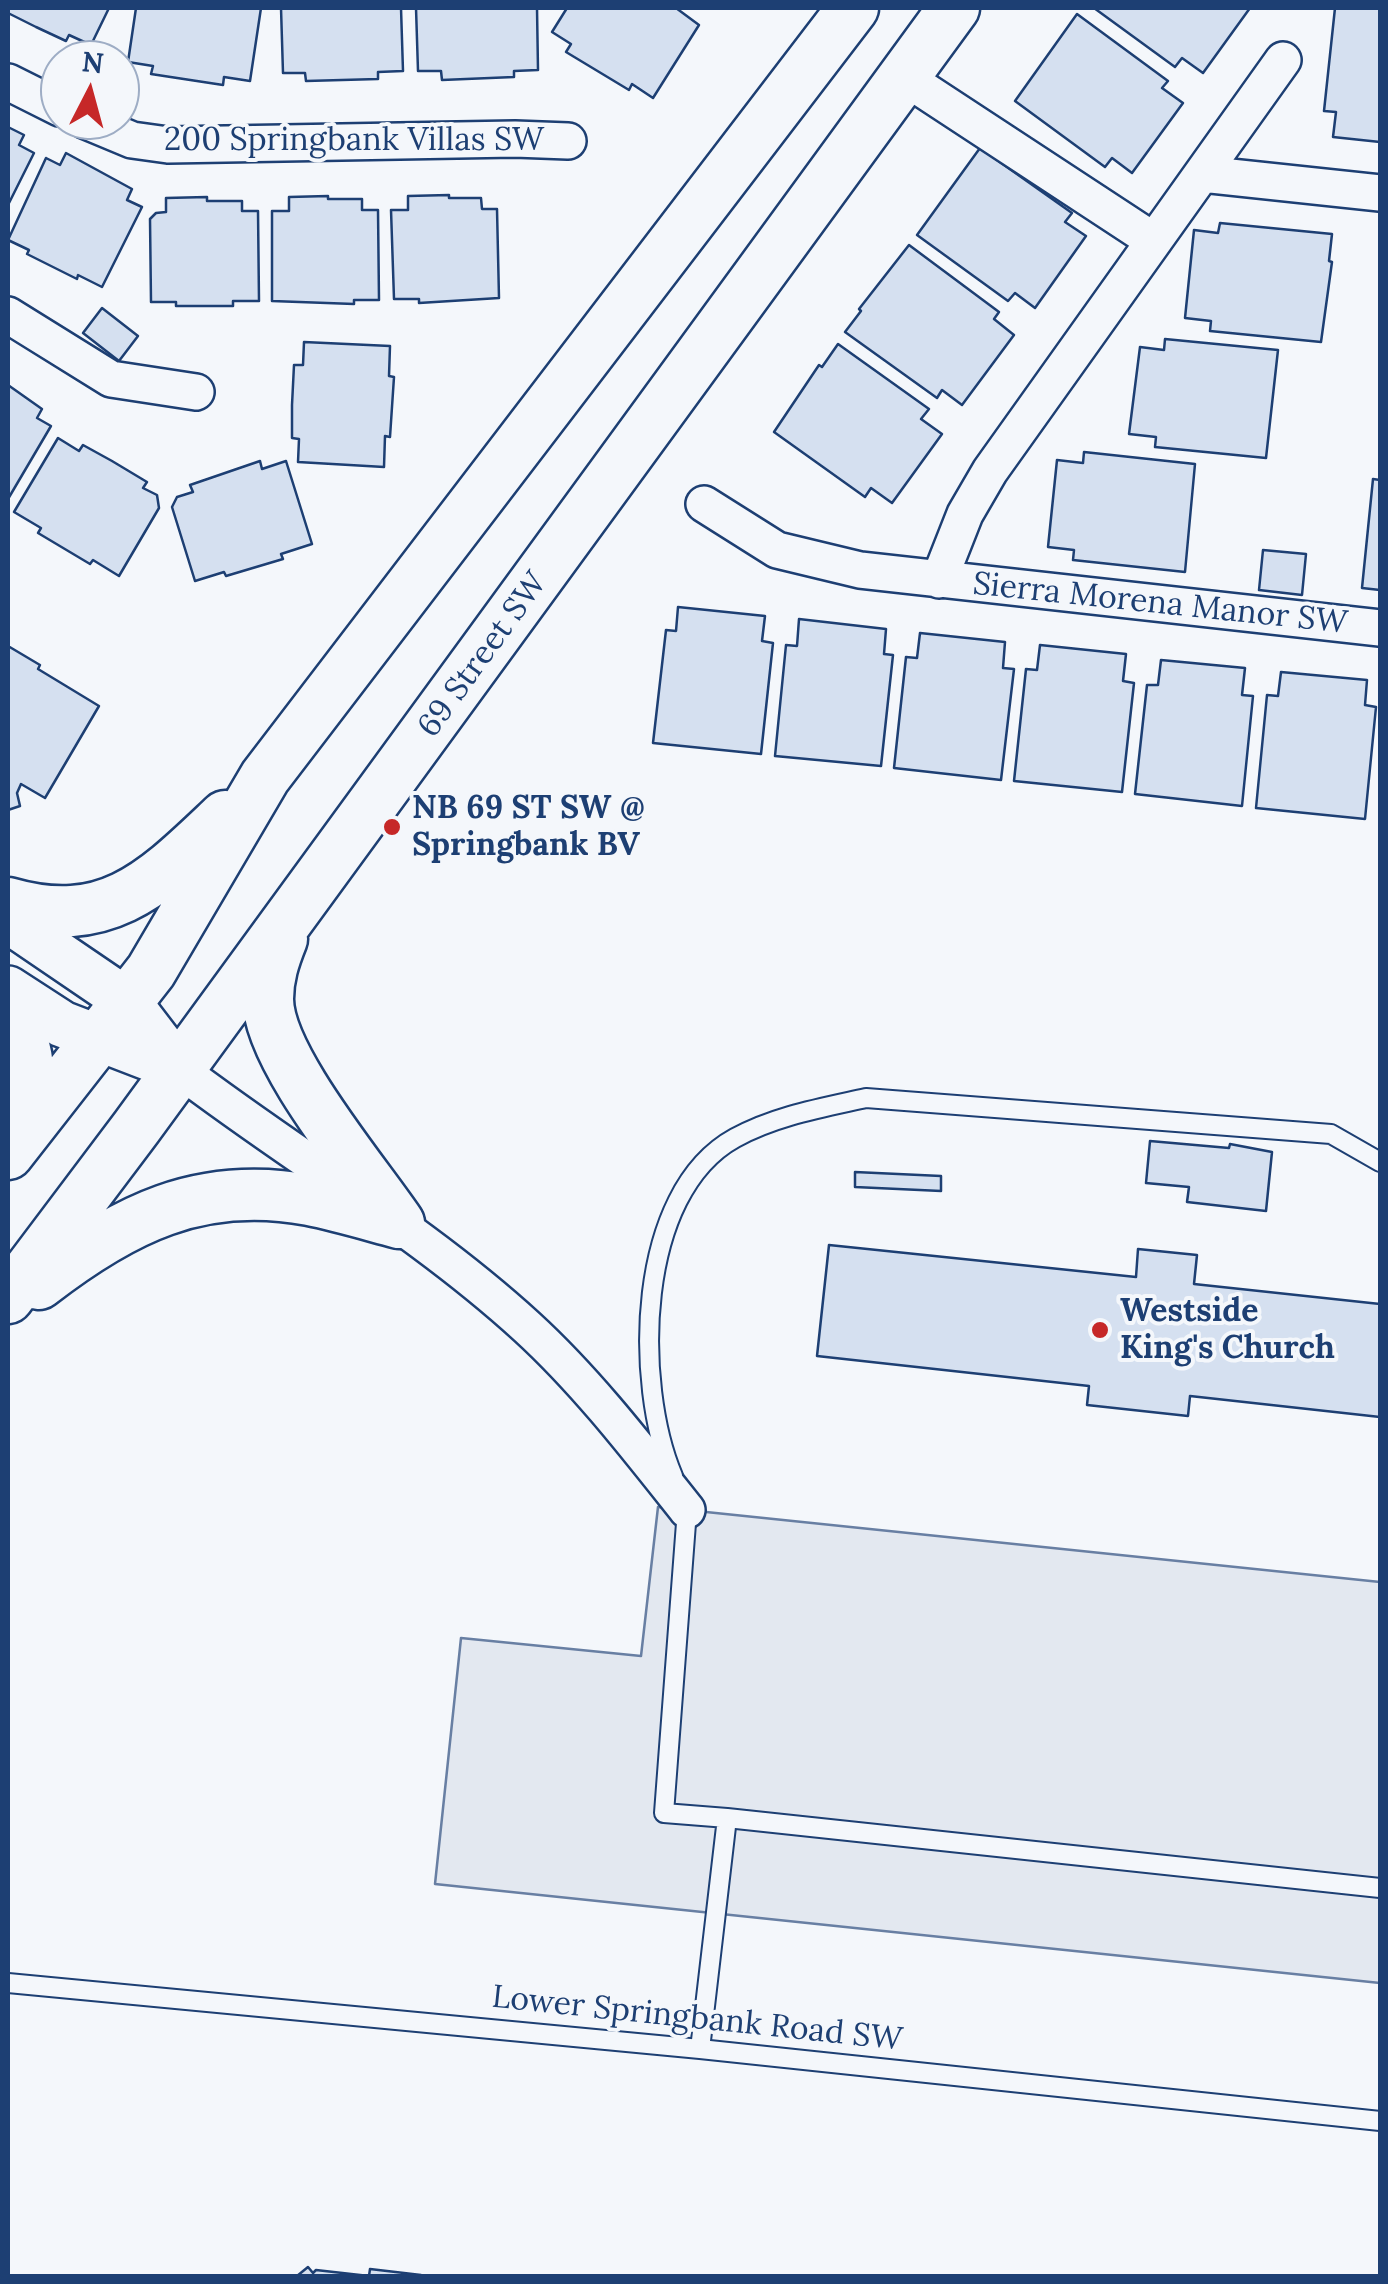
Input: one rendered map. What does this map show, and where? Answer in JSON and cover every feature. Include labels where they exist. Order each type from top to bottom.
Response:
[{"type":"main road","points":[[12,1147],[151,971],[264,778],[852,8]]},
{"type":"main road","name":"69 Street SW","points":[[8,1298],[954,8]]},
{"type":"main road","points":[[8,903],[46,913],[76,913],[105,907],[155,879],[264,778]]},
{"type":"main road","points":[[291,916],[271,964],[268,1000],[274,1034],[294,1073],[398,1222]]},
{"type":"main road","points":[[8,1015],[25,1044],[29,1072],[12,1147]]},
{"type":"main road","points":[[8,1308],[86,1248],[127,1224],[190,1200],[232,1194],[306,1200],[398,1222]]},
{"type":"street","name":"Sierra Morena Manor SW","points":[[938,580],[965,514],[990,470],[1283,60]]},
{"type":"street","points":[[904,77],[1154,241]]},
{"type":"street","points":[[8,82],[40,98]]},
{"type":"street","name":"200 Springbank Villas SW","points":[[132,140],[168,145],[516,138],[568,141]]},
{"type":"street","points":[[1202,174],[1380,193]]},
{"type":"street","points":[[8,315],[111,379],[196,392]]},
{"type":"street","name":"Sierra Morena Manor SW","points":[[704,504],[777,550],[860,570],[1380,628]]},
{"type":"street","points":[[8,920],[112,1020],[398,1222],[528,1328],[627,1436],[687,1510]]},
{"type":"street","points":[[8,988],[62,1024],[112,1020]]},
{"type":"lane","points":[[1380,1162],[1330,1134],[866,1098],[796,1113],[732,1139],[700,1167],[671,1215],[653,1277],[647,1335],[653,1408],[669,1467],[687,1510],[664,1812],[1380,1888]]},
{"type":"lane","points":[[700,2048],[726,1818]]},
{"type":"lane","name":"Lower Springbank Road SW","points":[[8,1984],[700,2048],[1380,2120]]},
{"type":"shaded area","points":[[658,1507],[1380,1582],[1380,1983],[435,1884],[461,1638],[641,1656]]},
{"type":"building","points":[[8,8],[109,8],[93,40],[69,35],[64,40],[8,13]]},
{"type":"building","points":[[136,8],[261,8],[250,81],[224,77],[223,85],[151,74],[153,66],[140,64],[140,40],[131,40]]},
{"type":"building","points":[[281,8],[401,8],[403,71],[378,72],[378,79],[306,81],[305,73],[283,73]]},
{"type":"building","points":[[416,8],[537,8],[538,70],[514,71],[514,77],[442,80],[441,71],[418,71]]},
{"type":"building","points":[[567,8],[676,8],[699,25],[653,98],[632,84],[629,90],[566,52],[571,44],[552,32]]},
{"type":"building","points":[[1094,8],[1250,8],[1203,73],[1182,58],[1175,67]]},
{"type":"building","points":[[1335,8],[1380,8],[1380,142],[1333,137],[1336,112],[1324,111]]},
{"type":"building","points":[[1077,14],[1168,81],[1162,88],[1183,103],[1132,173],[1112,158],[1105,167],[1015,101]]},
{"type":"building","points":[[8,127],[24,135],[19,145],[34,153],[8,205]]},
{"type":"building","points":[[980,148],[1072,213],[1065,222],[1086,236],[1035,308],[1015,293],[1008,301],[917,235]]},
{"type":"building","points":[[66,153],[132,189],[127,200],[142,207],[102,287],[27,254],[29,250],[8,240],[46,158],[60,165]]},
{"type":"building","points":[[408,196],[481,198],[482,209],[497,209],[499,298],[419,303],[419,299],[394,299],[391,210],[408,210]]},
{"type":"building","points":[[207,197],[207,201],[242,201],[242,211],[258,211],[259,301],[233,301],[233,306],[151,302],[150,219],[156,213],[166,212],[166,198]]},
{"type":"building","points":[[289,197],[362,199],[362,210],[378,210],[379,300],[354,300],[354,304],[272,301],[272,211],[289,211]]},
{"type":"building","points":[[1220,223],[1332,234],[1321,342],[1210,331],[1211,321],[1185,318],[1194,230],[1218,233]]},
{"type":"building","points":[[909,245],[999,312],[994,319],[1014,335],[962,405],[942,390],[937,398],[845,332]]},
{"type":"building","points":[[102,308],[138,336],[119,361],[83,333]]},
{"type":"building","points":[[1165,339],[1278,350],[1266,458],[1155,447],[1156,437],[1129,434],[1140,347],[1164,350]]},
{"type":"building","points":[[304,342],[390,346],[389,376],[394,377],[384,467],[298,462],[299,439],[292,438],[294,365],[303,365]]},
{"type":"building","points":[[838,344],[929,409],[921,419],[942,434],[892,503],[871,488],[865,497],[774,432],[819,365],[822,367]]},
{"type":"building","points":[[8,385],[42,409],[37,418],[51,426],[8,499]]},
{"type":"building","points":[[58,438],[79,451],[83,445],[112,461],[147,482],[143,488],[157,495],[159,508],[119,576],[38,533],[41,528],[14,512]]},
{"type":"building","points":[[1084,452],[1195,464],[1185,572],[1073,560],[1074,550],[1048,547],[1057,460],[1083,463]]},
{"type":"building","points":[[260,461],[262,469],[286,461],[312,544],[281,554],[283,559],[195,581],[172,507],[177,497],[193,492],[190,485]]},
{"type":"building","points":[[1373,479],[1380,480],[1380,590],[1362,588]]},
{"type":"building","points":[[1263,550],[1306,554],[1302,595],[1259,590]]},
{"type":"building","points":[[678,607],[765,616],[762,641],[773,643],[761,754],[653,743],[666,630],[676,631]]},
{"type":"building","points":[[799,619],[886,629],[884,654],[893,655],[881,766],[775,756],[786,645],[797,646]]},
{"type":"building","points":[[920,633],[1005,642],[1003,668],[1014,669],[1001,780],[894,768],[906,657],[917,658]]},
{"type":"building","points":[[1040,645],[1126,654],[1123,681],[1134,683],[1122,792],[1014,781],[1026,669],[1037,670]]},
{"type":"building","points":[[8,646],[99,706],[45,798],[21,784],[17,793],[20,806],[8,810]]},
{"type":"building","points":[[1161,660],[1245,668],[1242,695],[1253,696],[1242,806],[1135,794],[1147,685],[1158,685]]},
{"type":"building","points":[[1281,672],[1367,680],[1365,705],[1376,707],[1365,819],[1256,808],[1267,695],[1278,696]]},
{"type":"building","points":[[1150,1141],[1229,1148],[1230,1144],[1272,1152],[1266,1211],[1187,1202],[1189,1187],[1146,1183]]},
{"type":"building","points":[[855,1172],[941,1176],[941,1191],[855,1187]]},
{"type":"building","name":"Westside King's Church","points":[[829,1245],[1136,1277],[1138,1249],[1197,1255],[1194,1284],[1380,1304],[1380,1417],[1190,1396],[1188,1416],[1087,1405],[1089,1386],[817,1356]]},
{"type":"building","points":[[308,2267],[313,2273],[316,2270],[369,2276],[297,2276]]},
{"type":"building","points":[[370,2269],[421,2275],[420,2276],[369,2276]]},
{"type":"place","name":"NB 69 ST SW @ Springbank BV","points":[[392,827]]},
{"type":"place","name":"Westside King's Church","points":[[1100,1330]]}]
